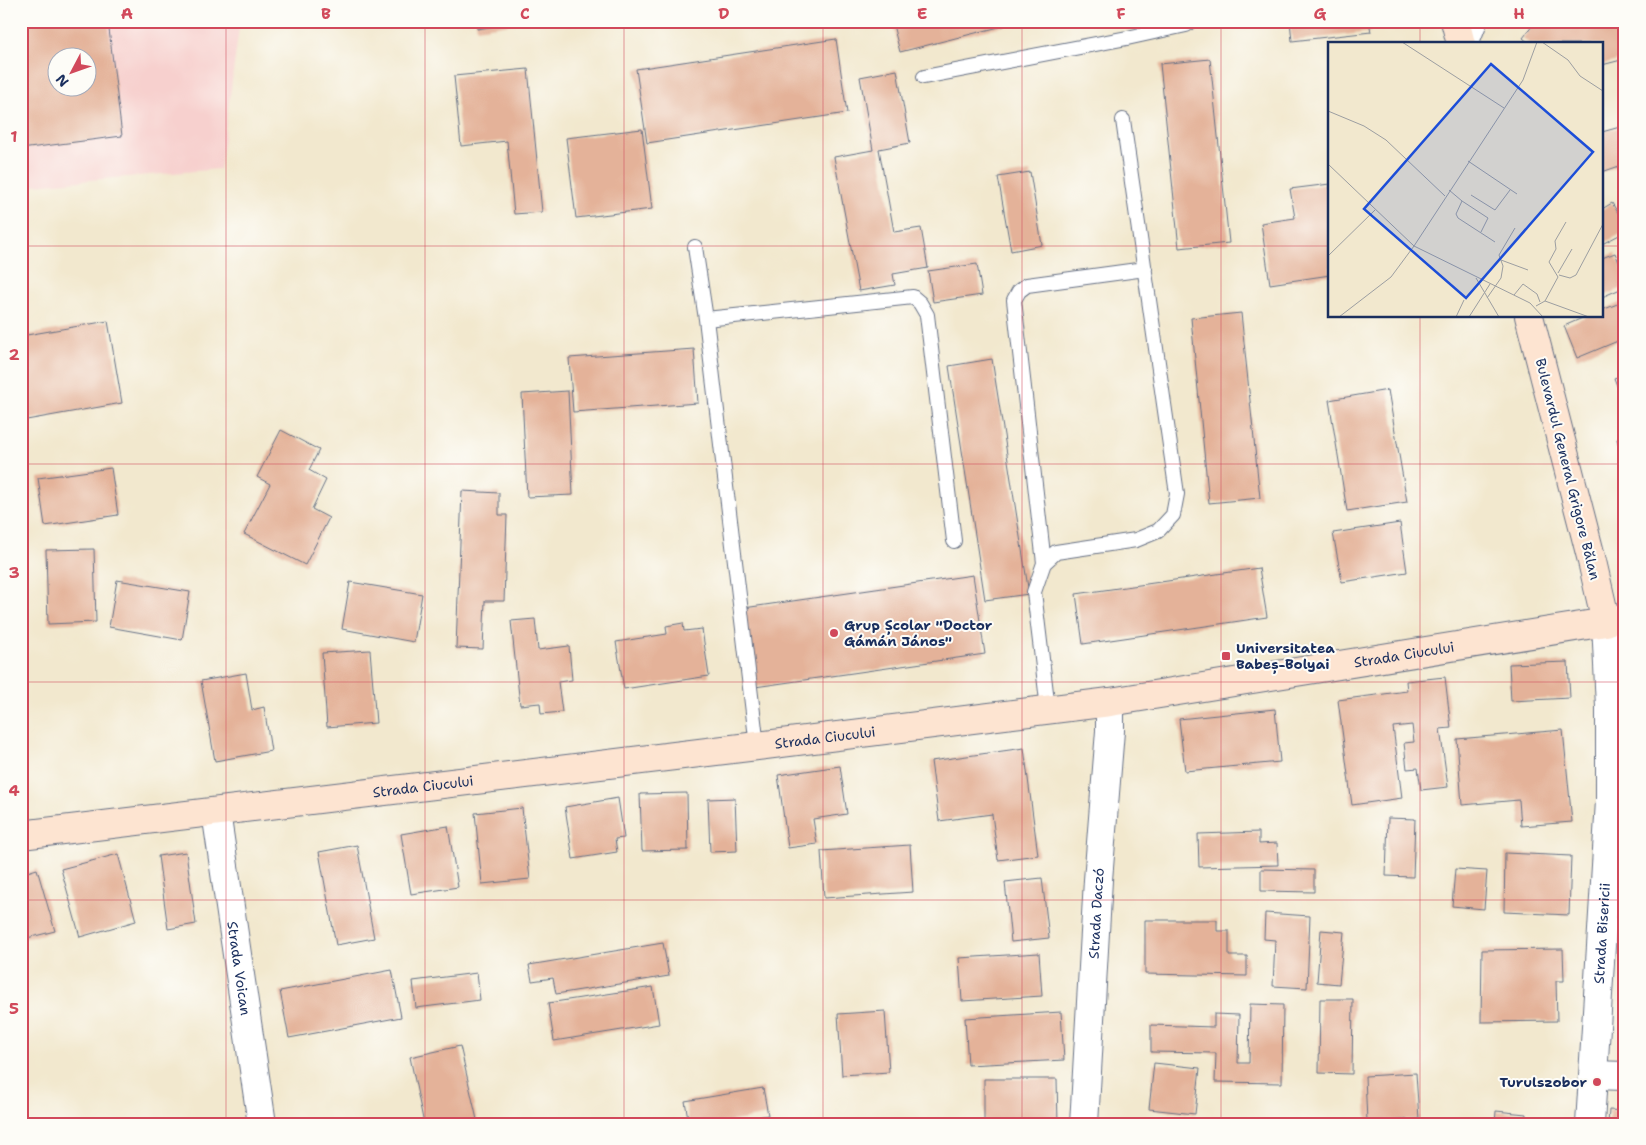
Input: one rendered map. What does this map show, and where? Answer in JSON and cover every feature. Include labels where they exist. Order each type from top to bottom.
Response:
[{"type":"main road","points":[[1455,21],[1462,42]]},
{"type":"main road","name":"Bulevardul General Grigore Bălan","points":[[1530,318],[1591,556],[1616,620]]},
{"type":"main road","name":"Strada Ciucului","points":[[21,835],[1110,702],[1616,620]]},
{"type":"street","points":[[1464,42],[1473,21]]},
{"type":"street","name":"Strada Bisericii","points":[[1590,1124],[1610,801],[1610,707],[1616,620]]},
{"type":"street","name":"Strada Daczó","points":[[1084,1124],[1098,880],[1110,731],[1110,702]]},
{"type":"street","name":"Strada Voican","points":[[216,812],[262,1124]]},
{"type":"street","points":[[1594,1075],[1625,1076]]},
{"type":"lane","points":[[924,77],[1127,38],[1186,24],[1190,21]]},
{"type":"lane","points":[[1044,563],[1056,552],[1136,540],[1158,531],[1173,515],[1176,494],[1123,120]]},
{"type":"lane","points":[[695,247],[706,318],[757,746]]},
{"type":"lane","points":[[1048,709],[1034,592],[1044,563],[1014,300],[1019,291],[1027,285],[1145,270]]},
{"type":"lane","points":[[706,318],[913,297],[920,303],[928,315],[954,540]]},
{"type":"shaded area","points":[[21,21],[240,21],[220,169],[21,186]]},
{"type":"building","points":[[21,21],[108,21],[122,136],[21,149]]},
{"type":"building","points":[[476,21],[523,21],[523,22],[477,29]]},
{"type":"building","points":[[567,21],[592,21],[592,22],[568,26]]},
{"type":"building","points":[[892,21],[1018,21],[1019,22],[900,52]]},
{"type":"building","points":[[1290,21],[1369,21],[1371,32],[1292,41]]},
{"type":"building","points":[[1536,21],[1618,21],[1625,59],[1604,64],[1604,42],[1528,42],[1523,38]]},
{"type":"building","points":[[836,39],[847,113],[647,143],[636,69]]},
{"type":"building","points":[[1210,59],[1229,243],[1179,248],[1160,64]]},
{"type":"building","points":[[528,69],[542,212],[514,214],[507,141],[461,146],[454,76]]},
{"type":"building","points":[[897,70],[910,143],[879,149],[894,232],[921,228],[928,268],[893,274],[895,285],[859,291],[834,157],[873,150],[860,77]]},
{"type":"building","points":[[1620,127],[1625,141],[1625,164],[1604,171],[1604,131]]},
{"type":"building","points":[[642,129],[652,209],[576,218],[566,138]]},
{"type":"building","points":[[1030,172],[1042,245],[1011,251],[998,177]]},
{"type":"building","points":[[1328,184],[1328,275],[1270,284],[1261,223],[1295,218],[1290,189]]},
{"type":"building","points":[[1612,203],[1625,224],[1625,232],[1604,243],[1604,208]]},
{"type":"building","points":[[1615,253],[1625,276],[1625,287],[1604,296],[1604,257]]},
{"type":"building","points":[[977,264],[982,295],[933,302],[928,271]]},
{"type":"building","points":[[1625,301],[1625,338],[1577,358],[1564,326],[1582,318],[1604,318],[1604,309]]},
{"type":"building","points":[[1241,313],[1260,498],[1209,503],[1191,318]]},
{"type":"building","points":[[108,321],[122,403],[21,421],[21,336]]},
{"type":"building","points":[[694,349],[698,403],[573,412],[569,358]]},
{"type":"building","points":[[992,359],[1029,594],[985,600],[949,366]]},
{"type":"building","points":[[1625,374],[1625,406],[1614,378]]},
{"type":"building","points":[[1388,390],[1407,502],[1347,511],[1329,400]]},
{"type":"building","points":[[568,391],[573,495],[527,497],[522,394]]},
{"type":"building","points":[[281,430],[319,450],[309,470],[326,480],[312,509],[329,518],[305,565],[244,534],[270,484],[257,477]]},
{"type":"building","points":[[1625,437],[1625,466],[1624,466],[1617,439]]},
{"type":"building","points":[[111,468],[118,515],[45,526],[38,478]]},
{"type":"building","points":[[462,491],[499,493],[499,515],[507,515],[504,601],[485,601],[483,649],[456,648]]},
{"type":"building","points":[[1400,523],[1407,572],[1342,582],[1333,533]]},
{"type":"building","points":[[94,549],[96,622],[48,624],[46,550]]},
{"type":"building","points":[[1259,568],[1267,617],[1083,644],[1076,594]]},
{"type":"building","points":[[973,575],[985,654],[755,687],[744,608]]},
{"type":"building","points":[[117,580],[190,592],[182,640],[109,627]]},
{"type":"building","points":[[350,582],[422,594],[414,642],[342,629]]},
{"type":"building","points":[[535,619],[538,650],[569,646],[572,680],[558,682],[562,712],[541,714],[540,703],[520,705],[511,621]]},
{"type":"building","points":[[683,623],[684,631],[702,629],[709,676],[624,689],[616,642],[667,634],[666,626]]},
{"type":"building","points":[[370,650],[376,723],[327,727],[322,653]]},
{"type":"building","points":[[1568,662],[1570,698],[1511,701],[1509,664]]},
{"type":"building","points":[[246,673],[252,710],[264,707],[271,751],[215,761],[201,681]]},
{"type":"building","points":[[1445,677],[1451,728],[1440,729],[1448,787],[1421,790],[1418,768],[1407,769],[1404,743],[1414,742],[1412,725],[1393,727],[1402,798],[1352,805],[1338,700],[1407,691],[1406,681]]},
{"type":"building","points":[[1275,709],[1280,762],[1185,771],[1179,719]]},
{"type":"building","points":[[1563,730],[1572,822],[1521,826],[1519,800],[1462,805],[1457,739]]},
{"type":"building","points":[[1024,748],[1038,855],[998,860],[992,814],[939,821],[931,761]]},
{"type":"building","points":[[840,766],[847,814],[813,819],[817,844],[788,848],[778,775]]},
{"type":"building","points":[[687,793],[688,850],[642,851],[640,794]]},
{"type":"building","points":[[618,798],[624,838],[615,839],[617,852],[573,859],[565,807]]},
{"type":"building","points":[[735,798],[737,851],[710,852],[708,799]]},
{"type":"building","points":[[522,808],[530,879],[482,884],[475,813]]},
{"type":"building","points":[[1388,818],[1415,819],[1413,877],[1386,876]]},
{"type":"building","points":[[448,826],[458,887],[411,894],[401,834]]},
{"type":"building","points":[[1259,832],[1259,844],[1277,843],[1278,865],[1199,867],[1198,834]]},
{"type":"building","points":[[357,845],[374,938],[336,945],[319,852]]},
{"type":"building","points":[[910,845],[913,892],[824,898],[821,851]]},
{"type":"building","points":[[186,852],[196,924],[168,929],[158,856]]},
{"type":"building","points":[[1505,853],[1571,856],[1569,915],[1504,912]]},
{"type":"building","points":[[118,854],[136,921],[80,937],[61,869]]},
{"type":"building","points":[[37,869],[55,931],[23,939],[21,931],[21,874]]},
{"type":"building","points":[[1261,869],[1314,870],[1314,892],[1261,891]]},
{"type":"building","points":[[1455,869],[1487,871],[1484,909],[1452,906]]},
{"type":"building","points":[[1042,878],[1049,938],[1011,942],[1005,882]]},
{"type":"building","points":[[1265,913],[1310,916],[1307,988],[1273,986],[1275,940],[1264,939]]},
{"type":"building","points":[[1145,920],[1217,920],[1217,931],[1229,931],[1229,956],[1247,956],[1247,976],[1145,974]]},
{"type":"building","points":[[1321,930],[1344,932],[1339,984],[1317,982]]},
{"type":"building","points":[[663,943],[669,976],[556,994],[553,978],[532,981],[529,965]]},
{"type":"building","points":[[1563,949],[1564,981],[1556,981],[1557,1021],[1481,1022],[1482,950]]},
{"type":"building","points":[[1039,953],[1042,996],[962,1001],[959,958]]},
{"type":"building","points":[[392,970],[401,1017],[289,1038],[280,991]]},
{"type":"building","points":[[477,973],[480,1000],[416,1008],[413,981]]},
{"type":"building","points":[[653,987],[659,1024],[554,1041],[548,1003]]},
{"type":"building","points":[[1320,999],[1353,999],[1352,1074],[1319,1073]]},
{"type":"building","points":[[1250,1004],[1283,1005],[1282,1083],[1215,1082],[1216,1053],[1151,1052],[1151,1025],[1214,1027],[1214,1014],[1239,1015],[1238,1063],[1249,1063]]},
{"type":"building","points":[[885,1011],[889,1072],[842,1075],[838,1014]]},
{"type":"building","points":[[1061,1012],[1064,1060],[968,1065],[965,1018]]},
{"type":"building","points":[[460,1046],[478,1124],[424,1124],[410,1057]]},
{"type":"building","points":[[1154,1063],[1200,1068],[1195,1114],[1149,1109]]},
{"type":"building","points":[[1416,1073],[1419,1119],[1367,1122],[1365,1076]]},
{"type":"building","points":[[984,1079],[1057,1079],[1058,1124],[984,1124]]},
{"type":"building","points":[[763,1088],[768,1115],[718,1124],[689,1124],[685,1101]]},
{"type":"building","points":[[1609,1110],[1625,1111],[1625,1124],[1608,1124]]},
{"type":"building","points":[[1496,1111],[1526,1114],[1525,1124],[1495,1124]]},
{"type":"place","name":"Grup Școlar \"Doctor Gámán János\"","points":[[834,633]]},
{"type":"place","name":"Universitatea Babeș-Bolyai","points":[[1226,656]]},
{"type":"place","name":"Turulszobor","points":[[1597,1082]]}]
